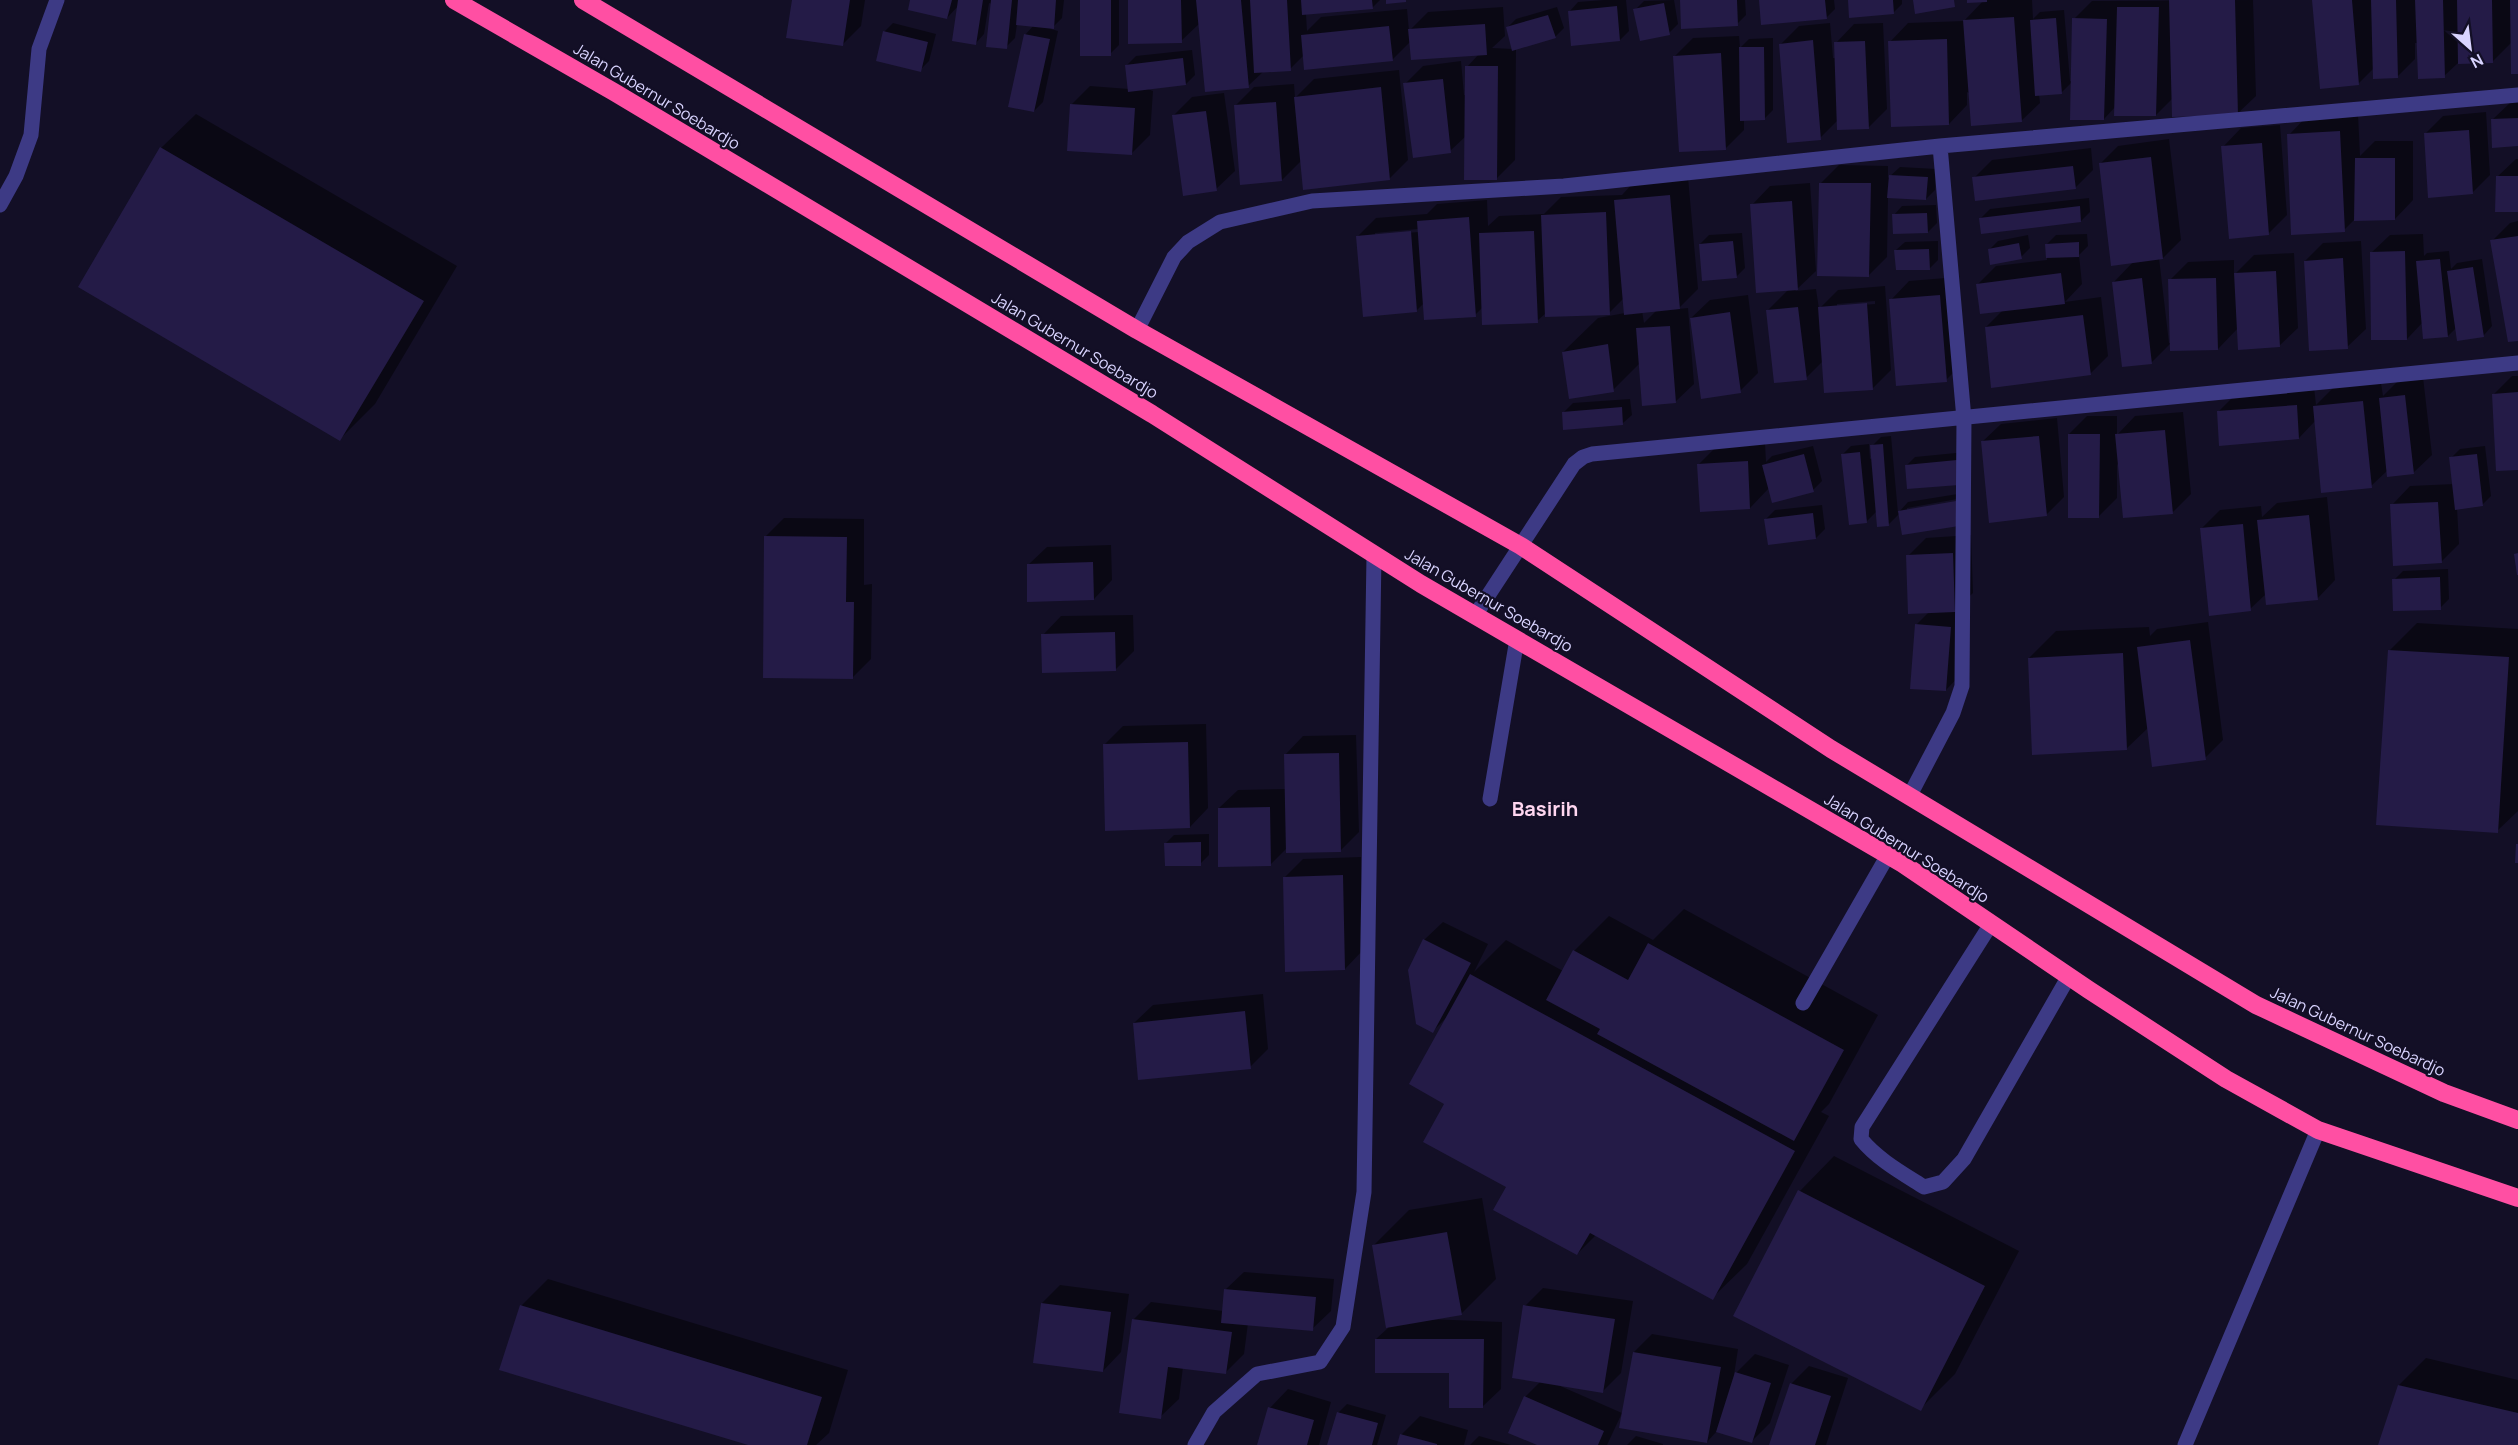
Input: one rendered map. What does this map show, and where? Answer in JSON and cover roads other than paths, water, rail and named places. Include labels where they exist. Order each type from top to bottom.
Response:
[{"type":"highway","name":"Jalan Gubernur Soebardjo","points":[[454,0],[624,98],[1142,408],[1374,555],[1888,855],[2226,1079],[2318,1130],[2518,1198]]},
{"type":"highway","name":"Jalan Gubernur Soebardjo","points":[[583,0],[1137,330],[1521,546],[1909,798],[2256,1005],[2444,1093],[2518,1120]]},
{"type":"street","points":[[0,205],[16,176],[31,135],[39,49],[57,0]]},
{"type":"street","points":[[1137,330],[1174,257],[1188,242],[1220,222],[1312,201],[1564,186],[1940,146],[2518,95]]},
{"type":"street","points":[[1909,798],[1953,713],[1962,686],[1964,419],[1940,146]]},
{"type":"street","points":[[1476,614],[1574,464],[1583,457],[2518,363]]},
{"type":"street","points":[[1195,1445],[1214,1412],[1250,1379],[1257,1374],[1320,1362],[1343,1327],[1364,1192],[1374,555]]},
{"type":"street","points":[[1490,799],[1517,639]]},
{"type":"street","points":[[1803,1003],[1888,855]]},
{"type":"street","points":[[1991,924],[1862,1127],[1861,1139],[1870,1150],[1924,1187],[1943,1182],[1964,1159],[2069,976]]},
{"type":"street","points":[[2185,1445],[2318,1130]]},
{"type":"district","name":"Basirih","points":[[1545,808]]}]
